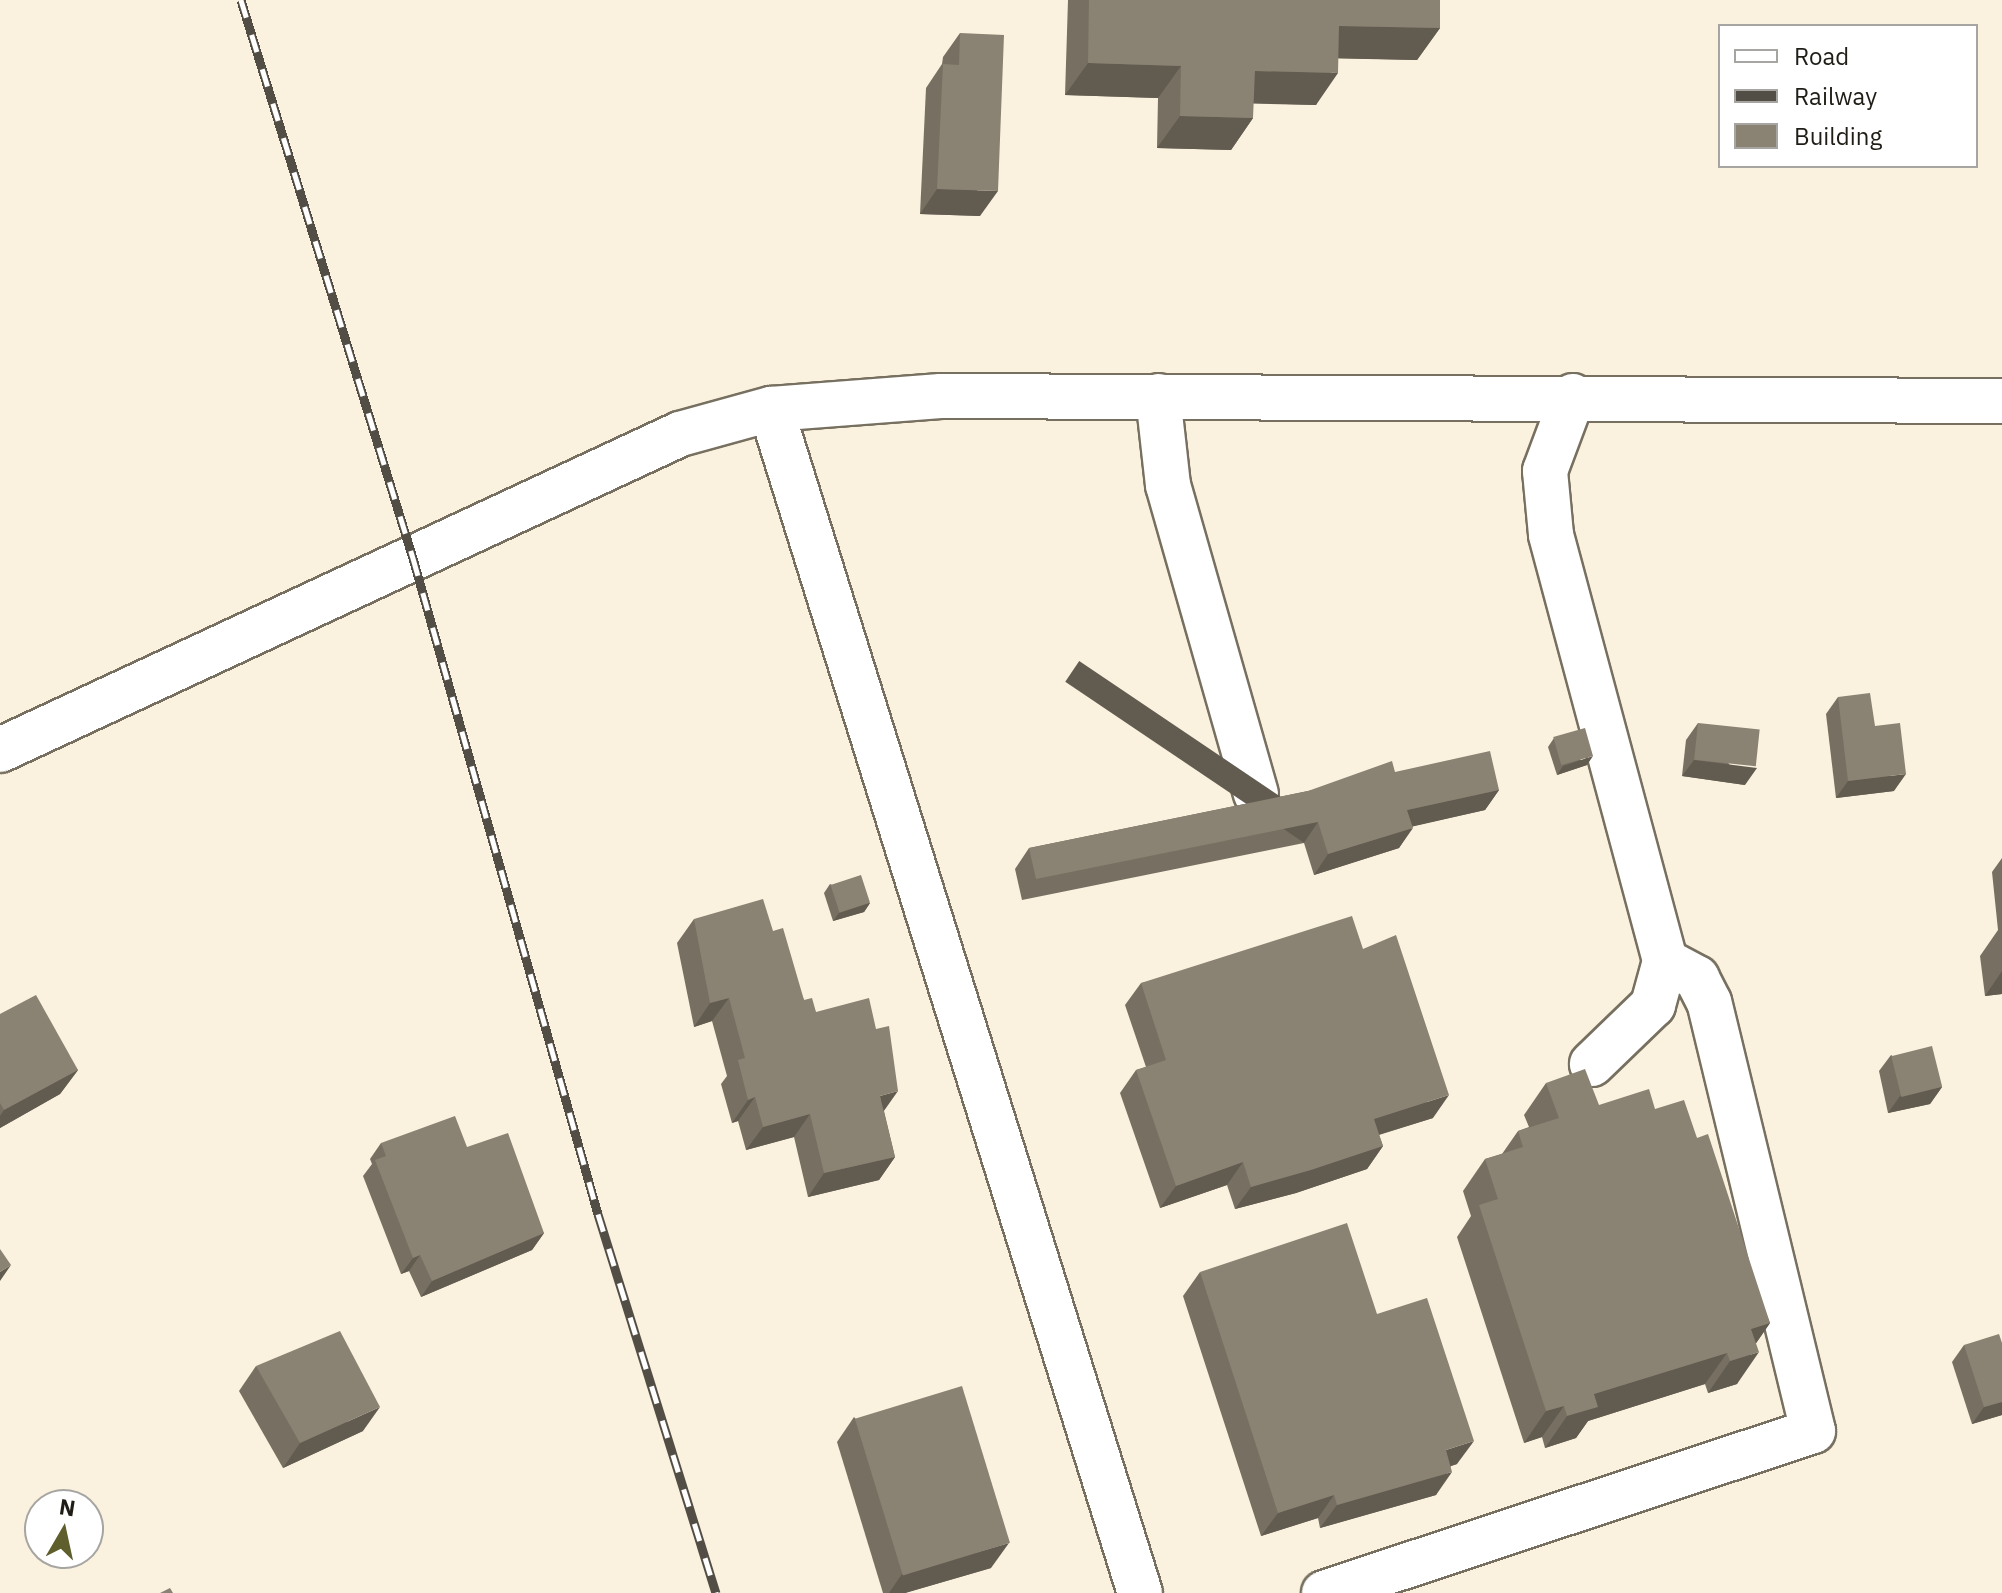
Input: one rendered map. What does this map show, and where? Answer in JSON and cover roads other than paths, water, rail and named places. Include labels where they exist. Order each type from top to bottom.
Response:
[{"type":"street","points":[[0,750],[680,434],[771,409],[941,396],[1573,396],[2002,401]]},
{"type":"street","points":[[1158,396],[1168,485],[1256,794]]},
{"type":"street","points":[[1573,396],[1545,471],[1551,535],[1665,961],[1653,1005],[1592,1064]]},
{"type":"street","points":[[771,409],[1140,1593]]},
{"type":"street","points":[[1324,1593],[1813,1431],[1709,1002],[1697,978],[1665,961]]},
{"type":"railway","points":[[241,0],[413,558],[598,1214],[716,1593]]}]
